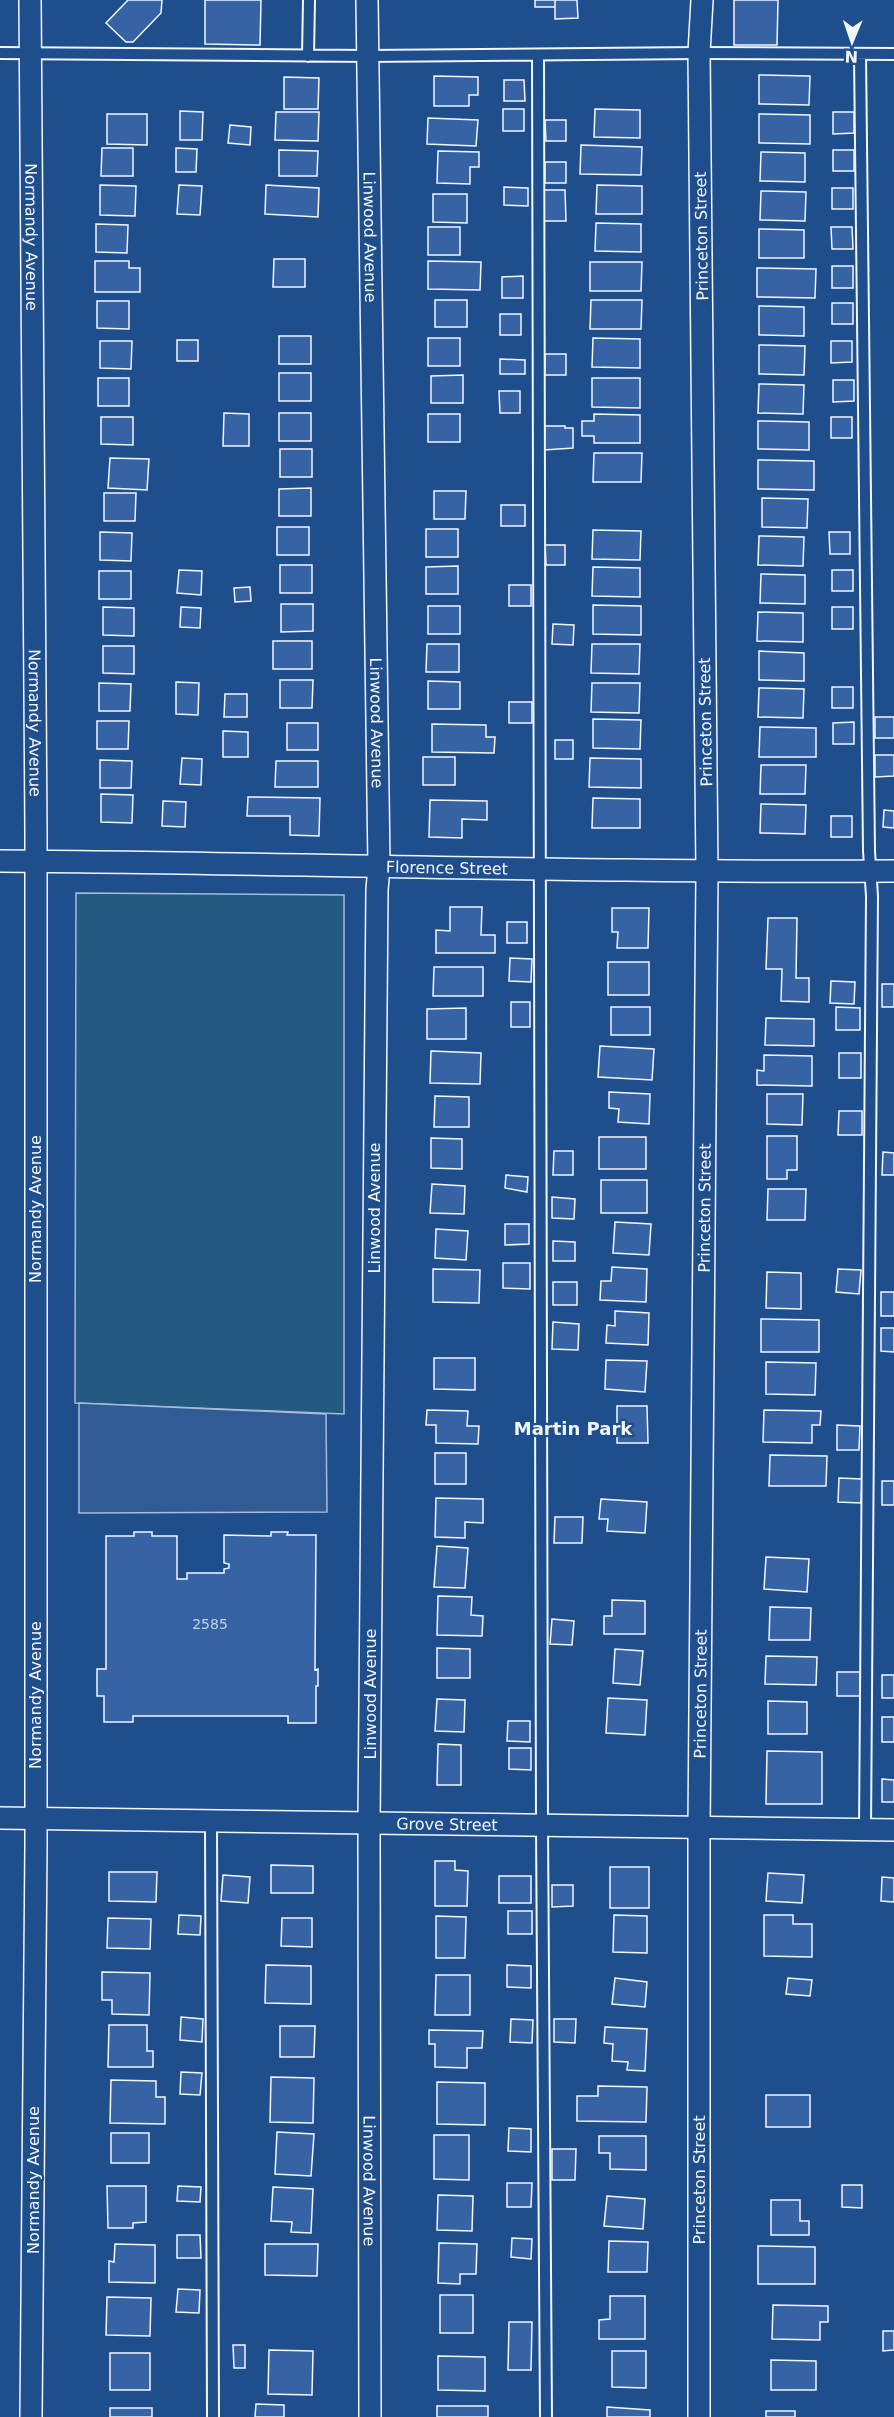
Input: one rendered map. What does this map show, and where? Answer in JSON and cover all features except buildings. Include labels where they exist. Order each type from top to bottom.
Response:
[{"type":"street","name":"Normandy Avenue","points":[[30,0],[36,861],[31,2417]]},
{"type":"street","name":"Linwood Avenue","points":[[367,0],[379,866],[369,1823],[370,2417]]},
{"type":"street","name":"Princeton Street","points":[[699,2417],[699,1829],[706,872],[699,53],[702,0]]},
{"type":"street","name":"Florence Street","points":[[0,861],[706,872],[894,872]]},
{"type":"street","name":"Grove Street","points":[[0,1818],[894,1830]]},
{"type":"lane","points":[[308,56],[309,0]]},
{"type":"lane","points":[[0,53],[308,56],[894,54]]},
{"type":"lane","points":[[860,54],[869,851],[872,872],[865,1829]]},
{"type":"lane","points":[[538,55],[542,1826],[546,2417]]},
{"type":"lane","points":[[211,1821],[213,2417]]},
{"type":"shaded area","points":[[76,893],[344,895],[344,1414],[75,1403]]},
{"type":"shaded area","points":[[79,1403],[326,1414],[327,1512],[79,1513]]},
{"type":"district","name":"Martin Park","points":[[573,1429]]}]
